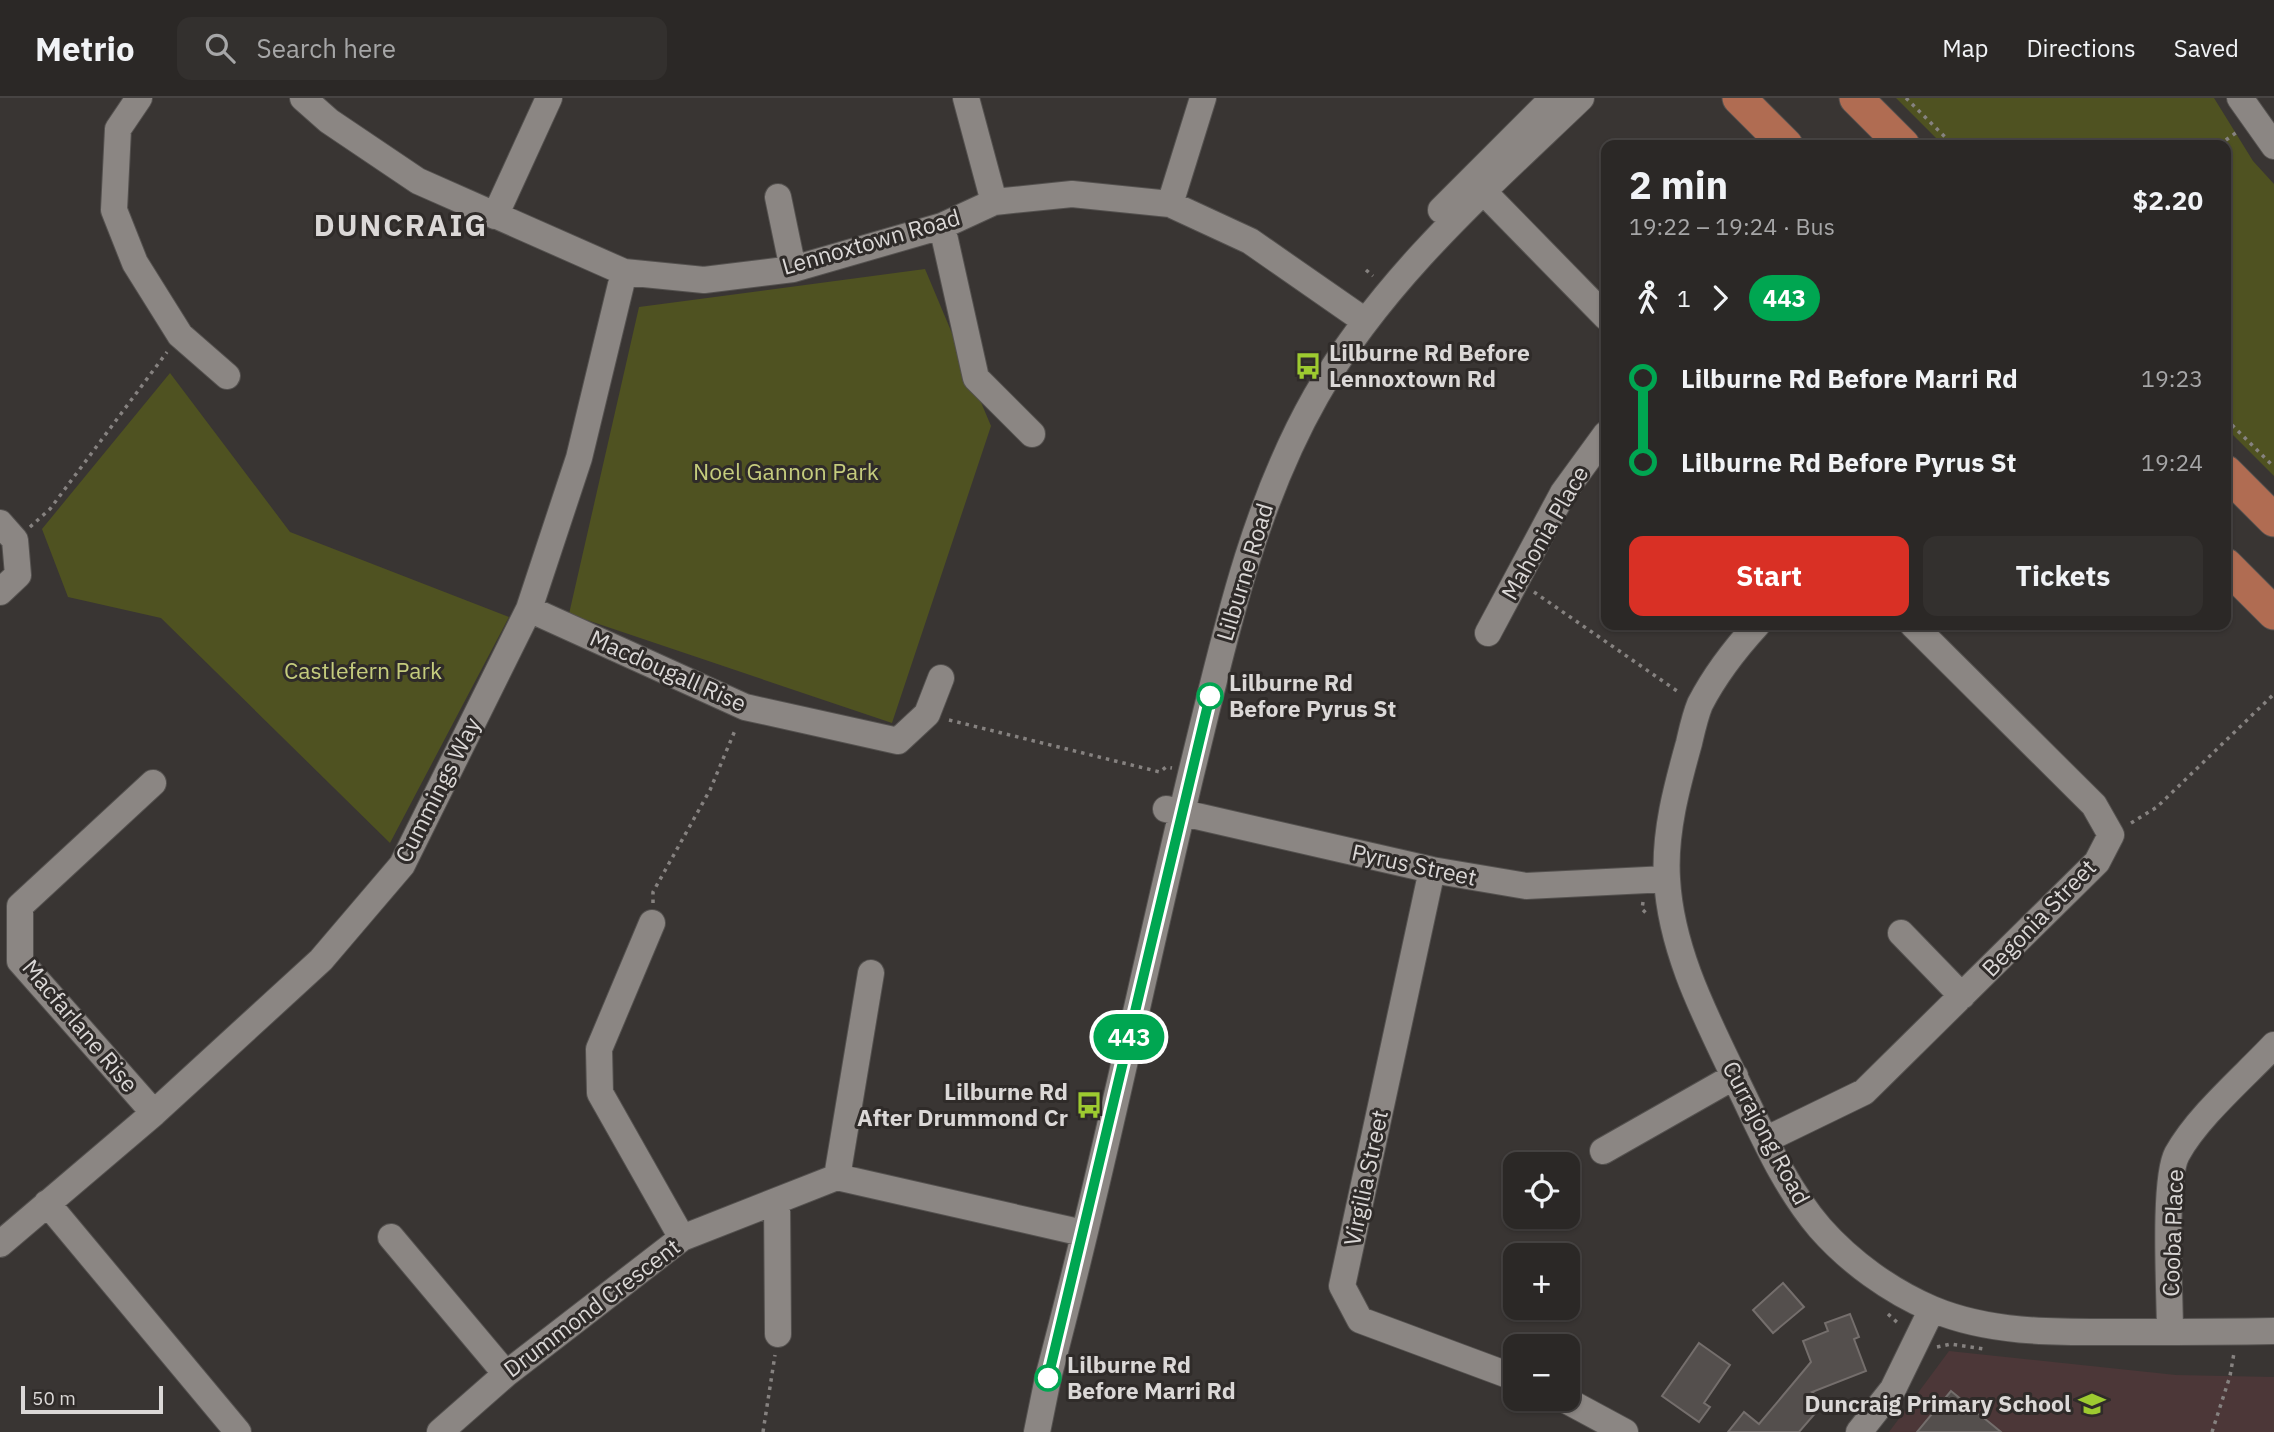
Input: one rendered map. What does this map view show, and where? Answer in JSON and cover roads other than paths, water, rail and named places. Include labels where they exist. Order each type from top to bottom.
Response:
[{"type":"main road","points":[[1739,98],[1781,140]]},
{"type":"main road","points":[[1759,98],[1801,140]]},
{"type":"main road","points":[[1856,98],[1898,140]]},
{"type":"main road","points":[[2231,477],[2273,518]]},
{"type":"main road","points":[[2231,570],[2274,613]]},
{"type":"street","points":[[139,98],[118,129],[114,210],[135,263],[180,335],[228,376]]},
{"type":"street","name":"Lennoxtown Road","points":[[303,98],[329,121],[418,181],[624,272],[704,280],[793,269],[942,226],[994,202],[1072,194],[1170,204],[1251,241],[1359,317]]},
{"type":"street","points":[[495,216],[550,98]]},
{"type":"street","points":[[966,98],[994,202]]},
{"type":"street","points":[[1170,204],[1203,98]]},
{"type":"street","name":"Lilburne Road","points":[[1477,186],[1553,98]]},
{"type":"street","name":"Lilburne Road","points":[[1019,1432],[1075,1231],[1174,810],[1211,627],[1263,467],[1293,404],[1318,360],[1359,317],[1394,261],[1581,98]]},
{"type":"street","points":[[2240,98],[2274,146]]},
{"type":"street","points":[[2260,98],[2274,119]]},
{"type":"street","points":[[1477,186],[1601,312]]},
{"type":"street","points":[[778,197],[793,269]]},
{"type":"street","points":[[942,226],[976,378],[1032,434]]},
{"type":"street","name":"Cummings Way","points":[[0,1244],[154,1113],[321,960],[402,865],[529,609],[579,458],[624,272]]},
{"type":"street","name":"Mahonia Place","points":[[1488,633],[1563,493],[1601,441]]},
{"type":"street","points":[[0,592],[18,575],[7,531]]},
{"type":"street","name":"Macdougall Rise","points":[[529,609],[745,707],[898,741],[927,714],[941,678]]},
{"type":"street","name":"Currajong Road","points":[[1752,630],[1730,655],[1699,706],[1675,796],[1669,835],[1667,879],[1675,931],[1691,982],[1765,1140],[1788,1183],[1820,1228],[1851,1258],[1889,1286],[1932,1309],[1976,1322],[2025,1331],[2274,1331]]},
{"type":"street","name":"Begonia Street","points":[[1765,1140],[1864,1092],[2097,862],[2111,835],[2094,805],[1918,630]]},
{"type":"street","name":"Macfarlane Rise","points":[[153,783],[20,906],[20,961],[154,1113]]},
{"type":"street","name":"Pyrus Street","points":[[1174,810],[1432,870],[1526,886],[1667,879]]},
{"type":"street","name":"Virgilia Street","points":[[1432,870],[1342,1286],[1360,1320],[1503,1373]]},
{"type":"street","points":[[652,923],[599,1049],[600,1093],[682,1238]]},
{"type":"street","points":[[1901,933],[1962,996]]},
{"type":"street","points":[[871,973],[837,1177],[1075,1231]]},
{"type":"street","name":"Cooba Place","points":[[2170,1332],[2170,1196],[2176,1157],[2192,1131],[2274,1045]]},
{"type":"street","points":[[1603,1151],[1735,1076]]},
{"type":"street","name":"Drummond Crescent","points":[[440,1432],[506,1374],[682,1238],[837,1177]]},
{"type":"street","points":[[777,1201],[778,1334]]},
{"type":"street","points":[[47,1203],[238,1432]]},
{"type":"street","name":"Lilburne Road","points":[[1037,1432],[1075,1231]]},
{"type":"street","points":[[391,1237],[506,1374]]},
{"type":"street","points":[[1859,1432],[1893,1389],[1932,1309]]},
{"type":"street","points":[[1580,1408],[1625,1432]]},
{"type":"place","name":"Lilburne Rd Before Lennoxtown Rd","points":[[1308,366]]},
{"type":"place","name":"Lilburne Rd Before Pyrus St","points":[[1210,696]]},
{"type":"place","name":"Lilburne Rd After Drummond Cr","points":[[1089,1105]]},
{"type":"place","name":"Lilburne Rd Before Marri Rd","points":[[1048,1378]]},
{"type":"place","name":"Duncraig Primary School","points":[[2092,1404]]},
{"type":"district","name":"DUNCRAIG","points":[[401,226]]},
{"type":"park label","name":"Noel Gannon Park","points":[[786,472]]},
{"type":"park label","name":"Castlefern Park","points":[[363,671]]}]
